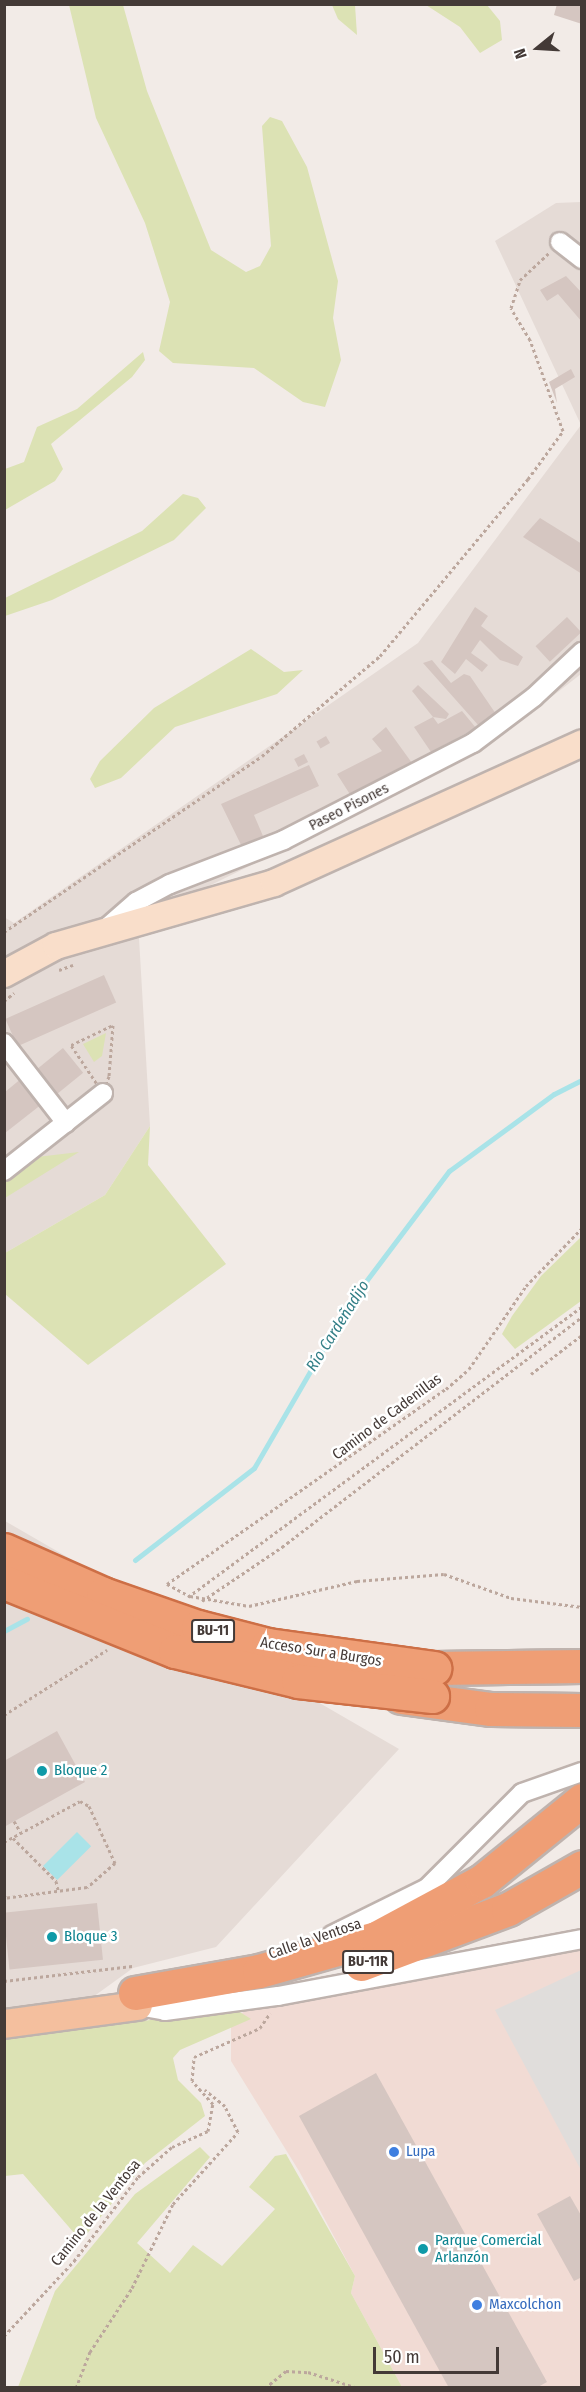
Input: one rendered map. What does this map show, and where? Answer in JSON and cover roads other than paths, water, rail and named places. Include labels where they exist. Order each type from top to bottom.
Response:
[{"type":"highway","name":"Acceso Sur a Burgos","points":[[4,1550],[103,1594],[198,1627],[433,1689],[582,1666]]},
{"type":"highway","name":"Acceso Sur a Burgos","points":[[4,1582],[175,1651],[358,1691],[433,1689],[582,1694]]},
{"type":"highway","points":[[433,1689],[530,1712],[582,1710]]},
{"type":"highway","name":"BU-11R","points":[[135,1988],[259,1971],[376,1938],[451,1901],[516,1856],[582,1800]]},
{"type":"highway","name":"BU-11R","points":[[135,1988],[381,1959],[508,1909],[582,1867]]},
{"type":"main road","name":"Paseo Pisones","points":[[12,981],[56,946],[160,918],[274,883],[582,742]]},
{"type":"main road","name":"Calle la Ventosa","points":[[4,2010],[135,1988]]},
{"type":"main road","name":"Calle la Ventosa","points":[[4,2024],[135,1988]]},
{"type":"street","points":[[560,242],[582,259]]},
{"type":"street","name":"Paseo Pisones","points":[[99,934],[136,902],[170,884],[284,840],[473,743],[582,652]]},
{"type":"street","points":[[4,1043],[66,1123]]},
{"type":"street","points":[[4,1171],[103,1093]]},
{"type":"street","name":"Calle la Ventosa","points":[[582,1772],[522,1792],[427,1888],[375,1918],[259,1958],[156,1979],[135,1988],[165,2011],[273,1997],[582,1939]]},
{"type":"water","points":[[77,1832],[91,1846],[57,1880],[43,1866]]},
{"type":"waterway","name":"Río Cardeñadijo","points":[[135,1560],[254,1468],[351,1301],[449,1171],[554,1094],[582,1080]]},
{"type":"waterway","name":"Río Cardeñadijo","points":[[4,1631],[27,1619]]},
{"type":"place","name":"Bloque 2","points":[[42,1771]]},
{"type":"place","name":"Bloque 3","points":[[52,1937]]},
{"type":"place","name":"Lupa","points":[[394,2152]]},
{"type":"place","name":"Parque Comercial Arlanzón","points":[[423,2249]]},
{"type":"place","name":"Maxcolchon","points":[[477,2305]]}]
